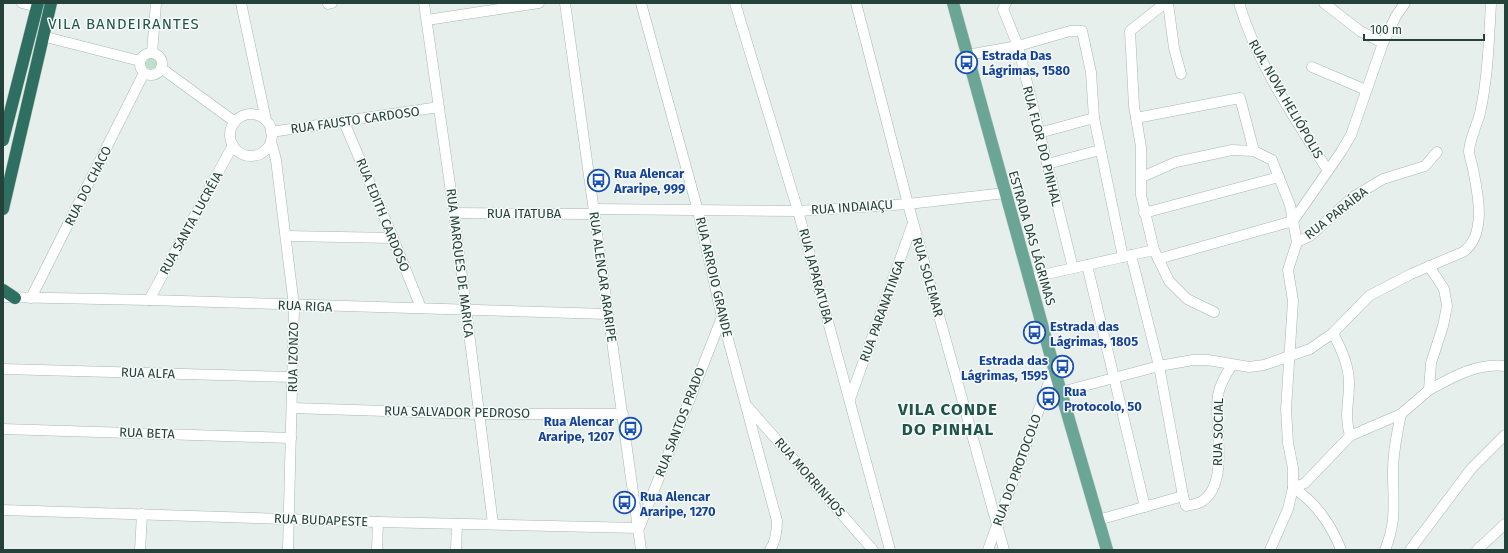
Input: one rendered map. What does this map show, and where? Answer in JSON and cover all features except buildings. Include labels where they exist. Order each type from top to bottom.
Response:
[{"type":"highway","points":[[3,209],[42,36],[51,3]]},
{"type":"highway","points":[[3,140],[38,5]]},
{"type":"highway","points":[[3,290],[15,298]]},
{"type":"main road","name":"ESTRADA DAS LÁGRIMAS","points":[[953,3],[1106,550]]},
{"type":"street","points":[[22,3],[38,5]]},
{"type":"street","points":[[152,53],[156,3]]},
{"type":"street","points":[[242,3],[266,120],[271,137],[267,148],[261,153],[246,155],[239,151],[234,145],[230,134],[235,122],[246,114],[254,114],[266,120]]},
{"type":"street","name":"RUA MARQUES DE MARICA","points":[[424,3],[467,309],[493,524]]},
{"type":"street","points":[[427,20],[539,3]]},
{"type":"street","name":"RUA ALENCAR ARARIPE","points":[[565,3],[641,550]]},
{"type":"street","name":"RUA ARROIO GRANDE","points":[[641,3],[698,211],[722,317],[777,521],[777,533],[770,550]]},
{"type":"street","name":"RUA JAPARATUBA","points":[[735,3],[798,211],[890,550]]},
{"type":"street","name":"RUA SOLEMAR","points":[[856,3],[913,223],[1004,550]]},
{"type":"street","name":"RUA FLOR DO PINHAL","points":[[1006,3],[1003,9],[1018,46],[1073,268]]},
{"type":"street","points":[[1165,3],[1130,31],[1136,118],[1141,147],[1141,195],[1144,213],[1156,255],[1169,281],[1187,299],[1214,312]]},
{"type":"street","points":[[1168,3],[1174,48],[1181,74]]},
{"type":"street","name":"RUA. NOVA HELIÓPOLIS","points":[[1239,3],[1246,26],[1259,55],[1328,171]]},
{"type":"street","points":[[1324,3],[1360,31],[1383,43]]},
{"type":"street","points":[[1029,278],[1127,256],[1156,255],[1293,221],[1351,135],[1383,43],[1396,16],[1405,3]]},
{"type":"street","points":[[1061,392],[1159,366],[1193,360],[1208,360],[1249,367],[1264,365],[1310,349],[1333,333],[1369,296],[1469,248],[1475,238],[1478,194],[1469,152],[1481,105],[1488,57],[1491,3]]},
{"type":"street","points":[[967,55],[1018,46],[1070,31],[1082,32],[1091,72],[1094,118],[1100,150],[1127,256],[1159,366],[1182,496],[1098,520]]},
{"type":"street","points":[[42,36],[140,61]]},
{"type":"street","points":[[152,53],[160,58],[161,68],[156,74],[150,75],[144,73],[140,66],[140,61],[144,54],[152,53]]},
{"type":"street","points":[[1312,67],[1366,90]]},
{"type":"street","points":[[161,68],[235,122]]},
{"type":"street","name":"RUA DO CHACO","points":[[31,298],[144,73]]},
{"type":"street","points":[[1136,118],[1240,98],[1254,151]]},
{"type":"street","name":"RUA FAUSTO CARDOSO","points":[[271,137],[344,122],[439,107]]},
{"type":"street","points":[[1039,133],[1094,118]]},
{"type":"street","name":"RUA EDITH CARDOSO","points":[[344,122],[421,308]]},
{"type":"street","name":"RUA IZONZO","points":[[271,137],[276,160],[294,306],[288,550]]},
{"type":"street","name":"RUA SANTA LUCRÉIA","points":[[148,300],[234,145]]},
{"type":"street","points":[[1047,164],[1100,150]]},
{"type":"street","points":[[1142,177],[1176,162],[1232,150],[1254,151],[1272,160],[1290,205],[1297,242],[1288,270],[1293,301],[1288,356],[1286,409],[1288,442],[1293,468],[1293,488],[1288,509],[1270,550]]},
{"type":"street","name":"RUA PARAÍBA","points":[[1297,242],[1310,236],[1353,198],[1383,179],[1425,166],[1437,152]]},
{"type":"street","points":[[1144,213],[1279,177]]},
{"type":"street","name":"RUA INDAIAÇU","points":[[698,211],[798,211],[908,204],[1005,193]]},
{"type":"street","name":"RUA ITATUBA","points":[[454,213],[698,211]]},
{"type":"street","name":"RUA PARANATINGA","points":[[850,399],[913,223]]},
{"type":"street","points":[[286,236],[393,238]]},
{"type":"street","points":[[1087,265],[1145,507]]},
{"type":"street","points":[[1429,266],[1444,289],[1447,306],[1443,326],[1431,363],[1429,390]]},
{"type":"street","name":"RUA RIGA","points":[[3,298],[148,300],[294,306],[467,309],[607,314]]},
{"type":"street","name":"RUA SANTOS PRADO","points":[[639,528],[722,317]]},
{"type":"street","points":[[1333,333],[1343,352],[1348,370],[1349,383],[1346,421],[1350,436]]},
{"type":"street","name":"RUA SOCIAL","points":[[1182,496],[1186,506],[1200,502],[1214,485],[1219,462],[1218,394],[1223,380],[1232,365]]},
{"type":"street","points":[[1293,488],[1305,483],[1350,436],[1401,414],[1429,390],[1463,373],[1478,368],[1505,366]]},
{"type":"street","name":"RUA DO PROTOCOLO","points":[[988,550],[1054,368]]},
{"type":"street","name":"RUA ALFA","points":[[3,369],[293,377]]},
{"type":"street","name":"RUA MORRINHOS","points":[[746,404],[873,550]]},
{"type":"street","name":"RUA SALVADOR PEDROSO","points":[[292,408],[479,414],[623,414]]},
{"type":"street","points":[[1385,550],[1394,523],[1393,471],[1396,437],[1401,414]]},
{"type":"street","name":"RUA BETA","points":[[3,429],[291,438]]},
{"type":"street","points":[[1410,550],[1471,469],[1505,435]]},
{"type":"street","points":[[1293,488],[1302,493],[1318,510],[1329,525],[1341,550]]},
{"type":"street","name":"RUA BUDAPESTE","points":[[3,510],[378,522],[639,528]]},
{"type":"street","points":[[140,550],[142,514]]},
{"type":"street","points":[[377,550],[378,522]]},
{"type":"street","points":[[456,550],[457,524]]},
{"type":"street","points":[[1477,550],[1505,524]]},
{"type":"green space","points":[[149,57],[153,57],[157,63],[153,69],[149,69],[145,65],[145,61]]},
{"type":"place","name":"Estrada Das Lágrimas, 1580","points":[[966,62]]},
{"type":"place","name":"Rua Alencar Araripe, 999","points":[[598,180]]},
{"type":"place","name":"Estrada das Lágrimas, 1805","points":[[1035,333]]},
{"type":"place","name":"Estrada das Lágrimas, 1595","points":[[1063,367]]},
{"type":"place","name":"Rua Protocolo, 50","points":[[1049,398]]},
{"type":"place","name":"Rua Alencar Araripe, 1207","points":[[630,428]]},
{"type":"place","name":"Rua Alencar Araripe, 1270","points":[[625,503]]},
{"type":"district","name":"VILA BANDEIRANTES","points":[[124,24]]},
{"type":"district","name":"VILA CONDE DO PINHAL","points":[[948,419]]}]
